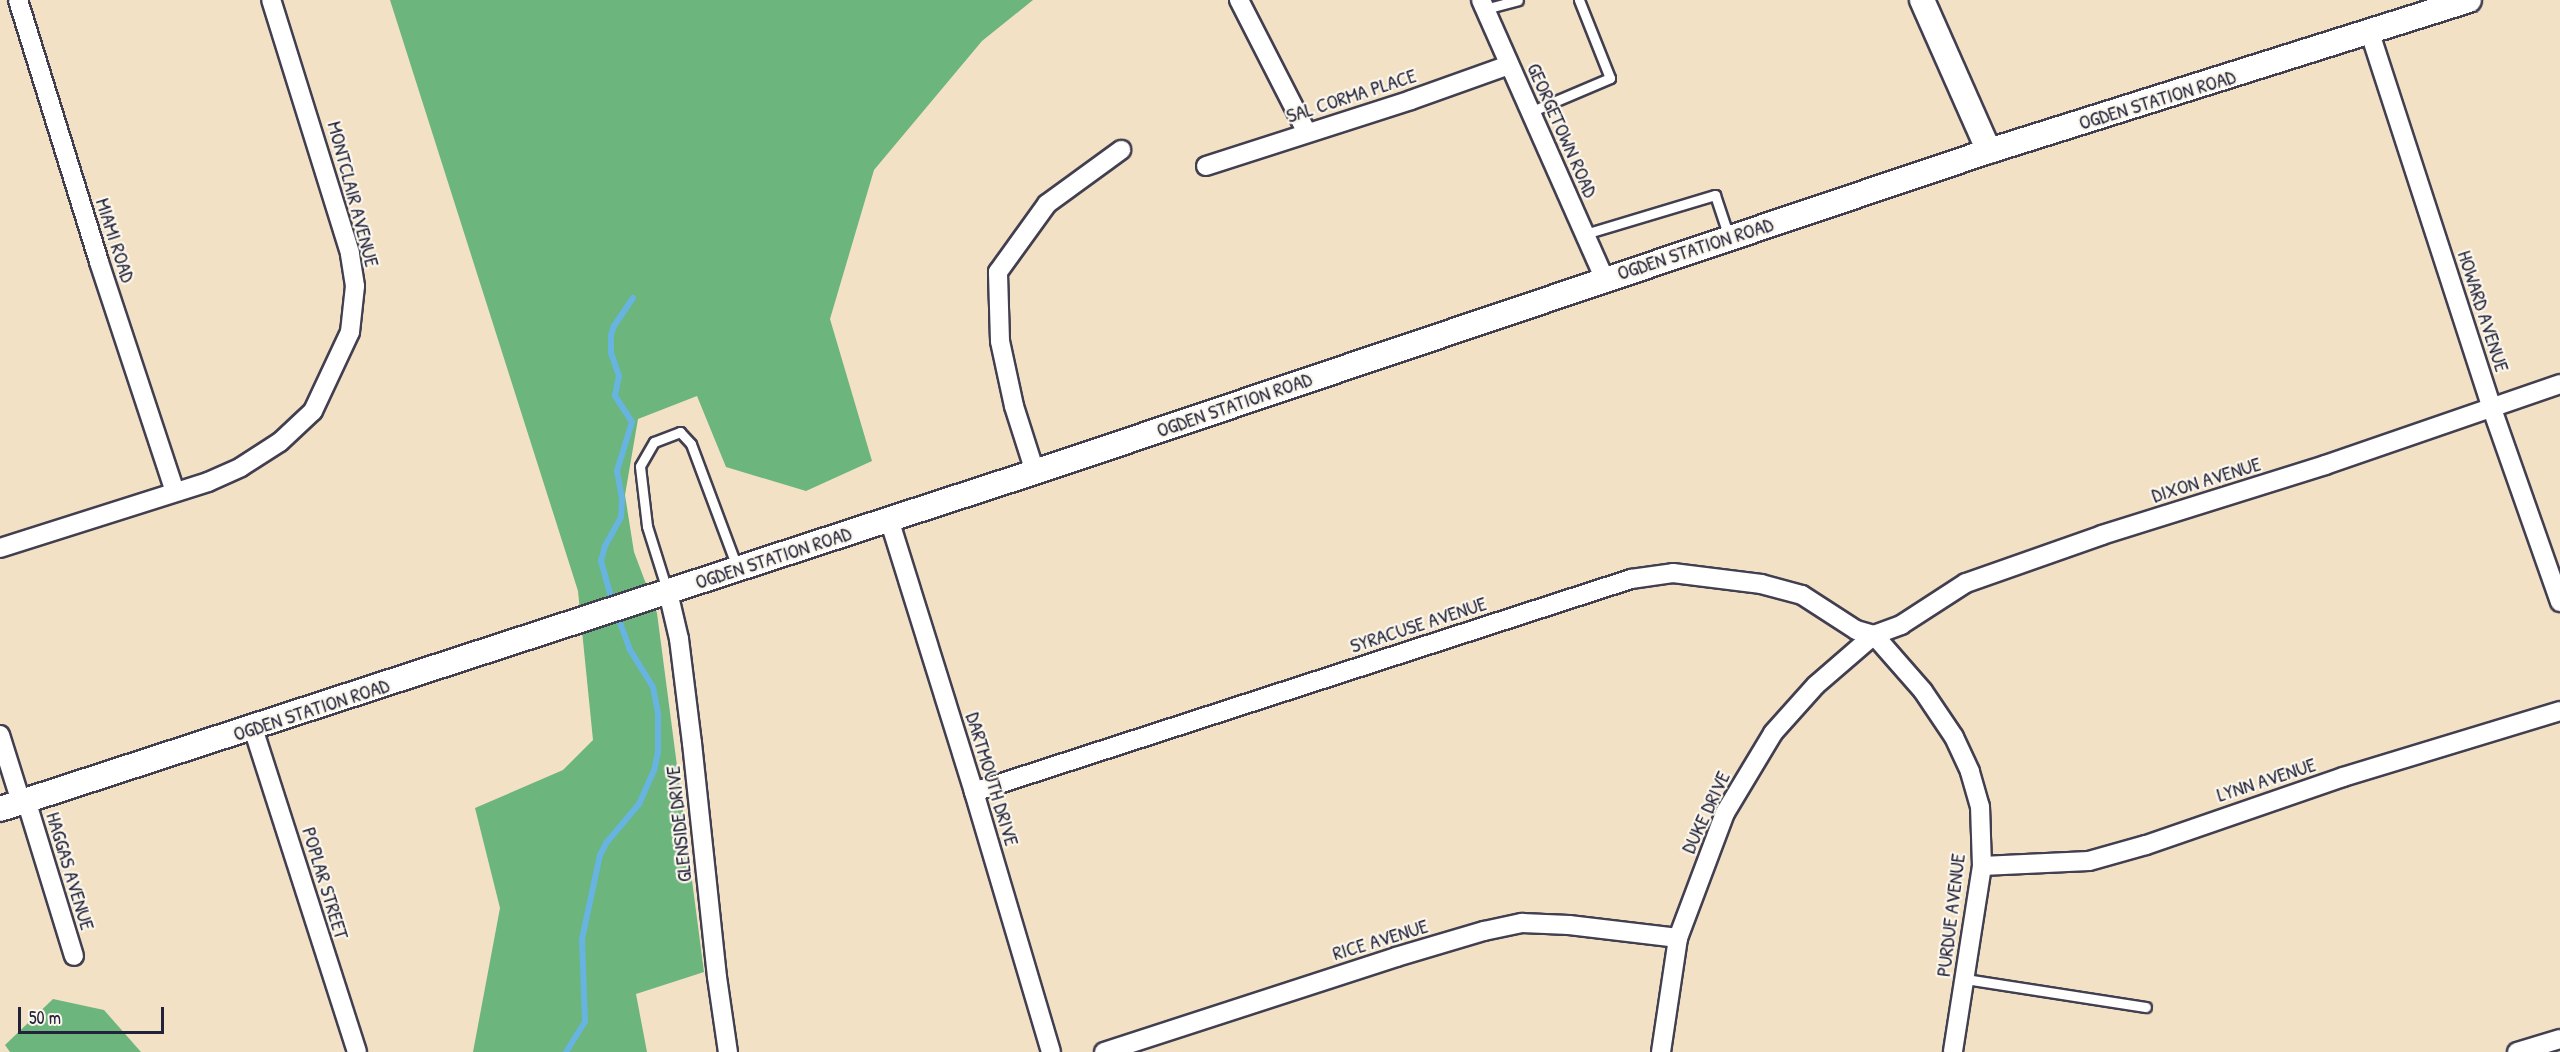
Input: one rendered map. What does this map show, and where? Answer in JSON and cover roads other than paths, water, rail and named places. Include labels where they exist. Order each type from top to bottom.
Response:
[{"type":"street","name":"MIAMI ROAD","points":[[18,0],[99,262],[175,492]]},
{"type":"street","name":"MONTCLAIR AVENUE","points":[[0,548],[175,492],[241,467],[288,434],[314,411],[350,332],[355,286],[350,253],[271,0]]},
{"type":"street","points":[[1239,0],[1307,133]]},
{"type":"street","points":[[1922,0],[1989,151]]},
{"type":"street","name":"OGDEN STATION ROAD","points":[[16,803],[253,728],[1035,472],[1604,278],[1989,151],[2469,0]]},
{"type":"street","name":"GEORGETOWN ROAD","points":[[1483,5],[1604,278]]},
{"type":"street","name":"HOWARD AVENUE","points":[[2370,33],[2491,406],[2560,602]]},
{"type":"street","name":"SAL CORMA PLACE","points":[[1206,166],[1411,100],[1509,65]]},
{"type":"street","points":[[1035,472],[1014,406],[1000,341],[998,272],[1047,204],[1121,150]]},
{"type":"street","name":"DIXON AVENUE","points":[[1874,635],[1901,625],[1966,583],[2102,535],[2325,465],[2560,384]]},
{"type":"street","name":"DARTMOUTH DRIVE","points":[[889,519],[974,792],[1051,1052]]},
{"type":"street","name":"SYRACUSE AVENUE","points":[[974,792],[1631,579],[1673,573],[1761,584],[1802,595],[1856,630],[1874,635]]},
{"type":"street","name":"GLENSIDE DRIVE","points":[[668,592],[678,639],[691,731],[717,977],[728,1052]]},
{"type":"street","name":"PURDUE AVENUE","points":[[1874,635],[1923,692],[1954,737],[1970,772],[1980,806],[1982,866],[1953,1052]]},
{"type":"street","name":"DUKE DRIVE","points":[[1661,1052],[1678,938],[1725,813],[1750,767],[1773,733],[1816,685],[1874,635]]},
{"type":"street","name":"LYNN AVENUE","points":[[1982,866],[2090,861],[2146,845],[2321,785],[2560,711]]},
{"type":"street","name":"POPLAR STREET","points":[[253,728],[357,1052]]},
{"type":"street","name":"HAGGAS AVENUE","points":[[0,735],[16,803],[74,956]]},
{"type":"street","name":"RICE AVENUE","points":[[1104,1052],[1484,931],[1522,923],[1557,924],[1678,938]]},
{"type":"street","points":[[2517,1052],[2560,1039]]},
{"type":"lane","points":[[1483,5],[1518,0]]},
{"type":"lane","points":[[1530,112],[1610,78],[1579,0]]},
{"type":"lane","points":[[1585,234],[1714,195],[1729,237]]},
{"type":"lane","points":[[668,592],[647,526],[640,466],[654,442],[680,432],[691,444],[738,569]]},
{"type":"lane","points":[[1965,979],[2146,1007]]},
{"type":"waterway","points":[[613,604],[601,561],[605,546],[621,517],[622,499],[617,471],[632,422],[615,396],[619,376],[611,353],[611,335],[614,326],[633,298]]},
{"type":"waterway","points":[[566,1052],[585,1021],[582,939],[600,855],[607,842],[639,804],[654,771],[658,752],[658,713],[653,687],[630,650],[617,614]]}]
